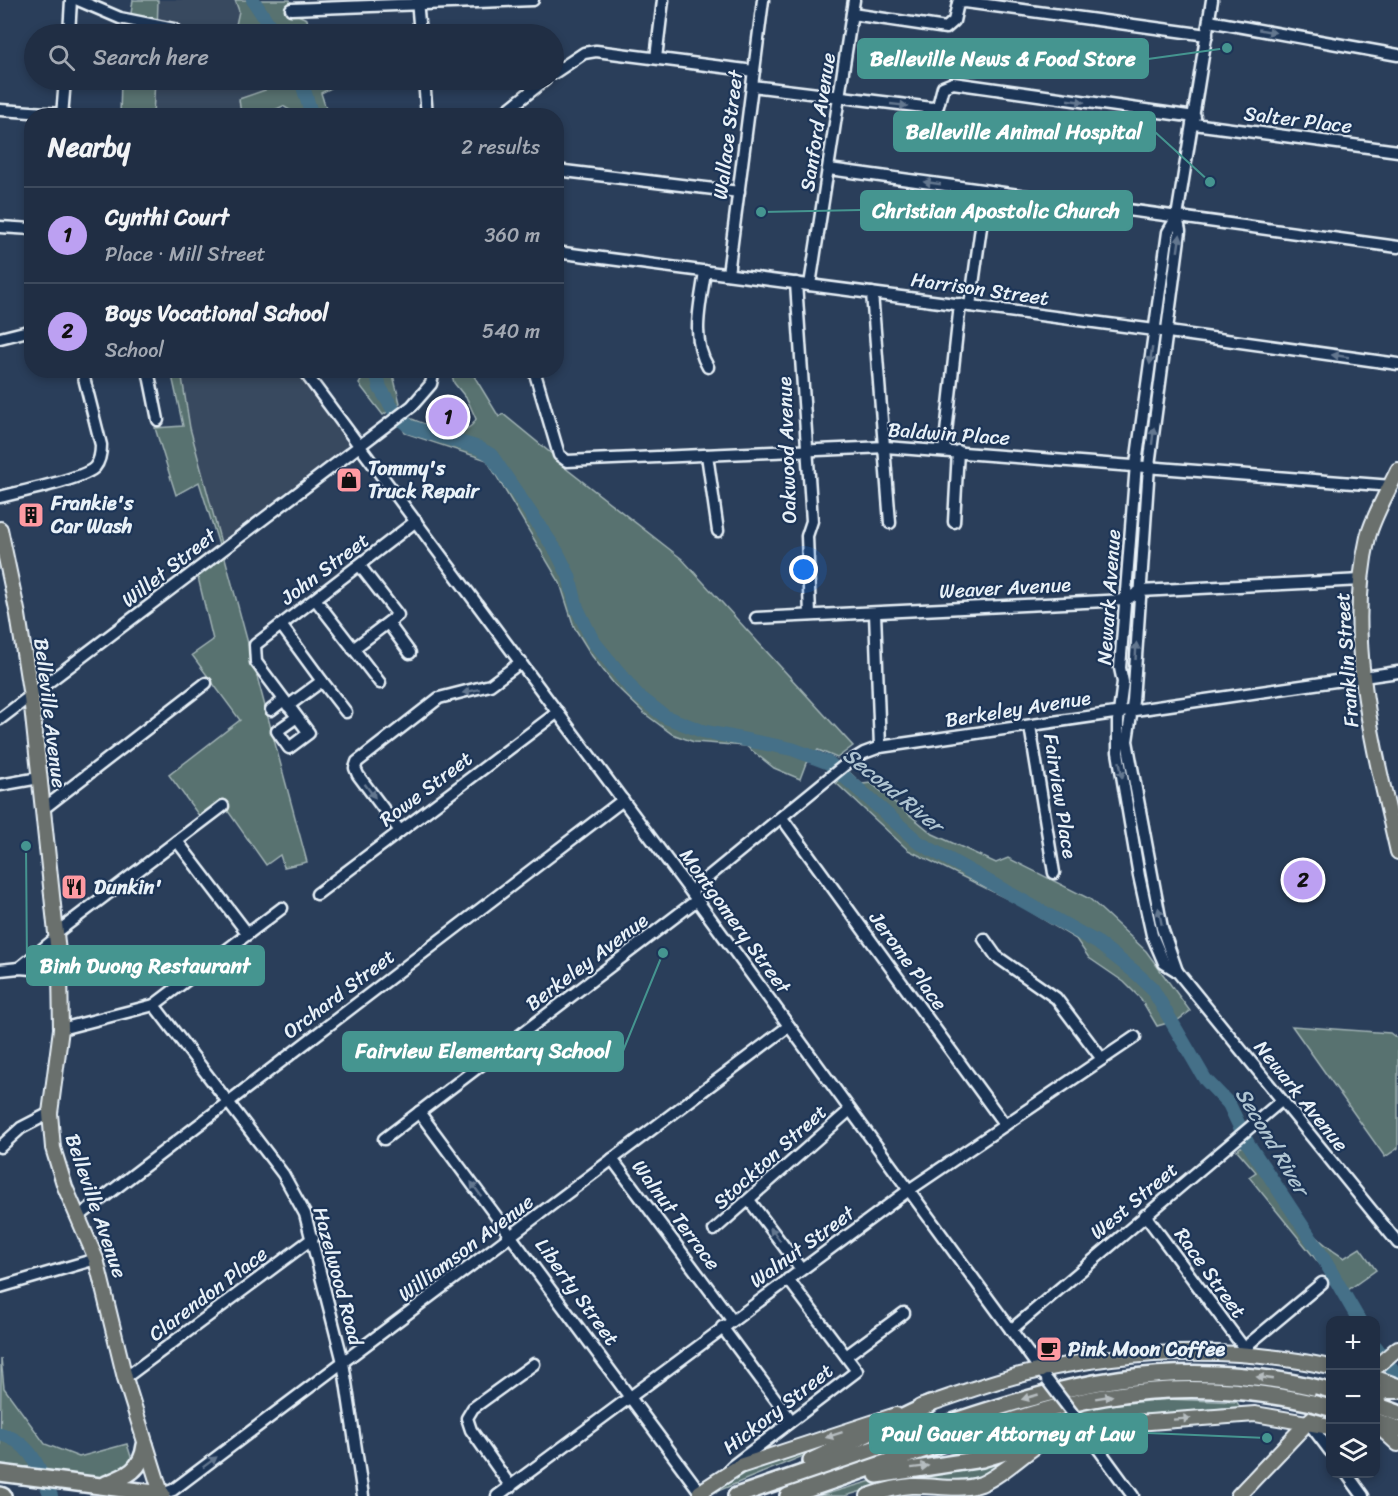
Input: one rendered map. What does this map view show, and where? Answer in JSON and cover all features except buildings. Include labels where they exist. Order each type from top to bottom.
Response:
[{"type":"highway","points":[[736,1496],[998,1406],[1089,1382],[1156,1374],[1209,1373],[1263,1378],[1326,1390]]},
{"type":"highway","points":[[788,1496],[1009,1421],[1095,1398],[1151,1391],[1207,1390],[1264,1394],[1326,1405]]},
{"type":"highway","points":[[730,1496],[852,1443],[930,1404]]},
{"type":"highway","points":[[1380,1406],[1398,1413]]},
{"type":"highway","points":[[1380,1424],[1398,1429]]},
{"type":"highway","points":[[802,1496],[893,1471],[994,1456],[1049,1439]]},
{"type":"highway","points":[[104,1485],[134,1471],[141,1463],[145,1445]]},
{"type":"highway","points":[[0,1473],[56,1478],[162,1495]]},
{"type":"main road","name":"Franklin Street","points":[[1396,477],[1369,534],[1359,604],[1364,676],[1372,740],[1394,817],[1398,852]]},
{"type":"main road","name":"Belleville Avenue","points":[[0,529],[18,615],[31,697],[60,971],[62,1029],[50,1113],[57,1166],[96,1259],[125,1378],[162,1495]]},
{"type":"main road","points":[[702,1494],[722,1476],[746,1464],[930,1404],[1044,1375],[1151,1354],[1207,1351],[1244,1353],[1326,1366]]},
{"type":"main road","points":[[1380,1366],[1394,1351]]},
{"type":"main road","points":[[1380,1374],[1395,1388],[1380,1394]]},
{"type":"main road","points":[[1238,1496],[1308,1422],[1326,1408]]},
{"type":"main road","points":[[868,1496],[912,1486],[965,1488],[993,1478],[1062,1430],[1082,1426],[1255,1414],[1326,1426]]},
{"type":"main road","points":[[1377,1424],[1398,1445]]},
{"type":"main road","points":[[1380,1439],[1398,1445]]},
{"type":"street","points":[[70,24],[71,0]]},
{"type":"street","points":[[78,0],[120,18],[149,24]]},
{"type":"street","points":[[291,9],[417,2],[533,0]]},
{"type":"street","points":[[656,58],[663,0]]},
{"type":"street","name":"Wallace Street","points":[[728,274],[763,0]]},
{"type":"street","name":"Sanford Avenue","points":[[810,285],[854,0]]},
{"type":"street","name":"Newark Avenue","points":[[1126,711],[1140,591],[1168,232],[1177,217],[1212,0]]},
{"type":"street","points":[[417,2],[419,24]]},
{"type":"street","points":[[852,14],[946,28],[951,26],[958,3],[965,2],[1207,34]]},
{"type":"street","points":[[1209,21],[1398,55]]},
{"type":"street","points":[[564,66],[584,53],[596,51],[754,71]]},
{"type":"street","name":"Salter Place","points":[[840,98],[932,108],[938,106],[943,87],[953,83],[1398,151]]},
{"type":"street","points":[[752,86],[840,98]]},
{"type":"street","points":[[63,108],[64,90]]},
{"type":"street","points":[[425,90],[426,108]]},
{"type":"street","points":[[510,108],[532,90]]},
{"type":"street","points":[[0,110],[24,112]]},
{"type":"street","points":[[829,169],[1398,247]]},
{"type":"street","points":[[564,172],[739,192]]},
{"type":"street","points":[[944,451],[965,305],[986,191]]},
{"type":"street","points":[[0,227],[24,228]]},
{"type":"street","name":"Harrison Street","points":[[564,253],[1160,330],[1398,364]]},
{"type":"street","points":[[705,271],[697,333],[700,352],[708,367]]},
{"type":"street","name":"Oakwood Avenue","points":[[796,283],[812,521],[807,536],[810,615]]},
{"type":"street","points":[[872,293],[886,447],[890,523]]},
{"type":"street","name":"Newark Avenue","points":[[1160,330],[1136,464],[1126,600],[1126,711],[1127,744],[1162,928],[1177,971],[1398,1243]]},
{"type":"street","points":[[0,338],[24,332]]},
{"type":"street","points":[[0,497],[83,475],[95,467],[101,453],[84,378]]},
{"type":"street","points":[[150,378],[158,420]]},
{"type":"street","name":"Montgomery Street","points":[[309,378],[694,896],[1133,1496]]},
{"type":"street","name":"Willet Street","points":[[0,719],[391,422],[431,384],[432,378]]},
{"type":"street","name":"Baldwin Place","points":[[536,378],[559,455],[564,460],[886,447],[1149,466],[1396,477]]},
{"type":"street","points":[[954,522],[958,451]]},
{"type":"street","points":[[707,455],[718,531]]},
{"type":"street","name":"John Street","points":[[286,703],[256,662],[255,645],[416,521]]},
{"type":"street","points":[[353,649],[398,615],[360,566]]},
{"type":"street","name":"Weaver Avenue","points":[[756,618],[1126,600],[1140,591],[1362,580]]},
{"type":"street","points":[[315,599],[380,683]]},
{"type":"street","points":[[875,613],[880,747]]},
{"type":"street","points":[[388,623],[411,653]]},
{"type":"street","points":[[281,625],[346,712]]},
{"type":"street","points":[[400,831],[355,768],[357,762],[439,698],[490,685],[521,662]]},
{"type":"street","name":"Berkeley Avenue","points":[[384,1139],[694,896],[831,776],[864,753],[880,747],[1398,672]]},
{"type":"street","points":[[271,710],[322,681]]},
{"type":"street","points":[[43,809],[206,683]]},
{"type":"street","points":[[286,703],[297,717]]},
{"type":"street","name":"Rowe Street","points":[[317,894],[558,712]]},
{"type":"street","name":"Fairview Place","points":[[1030,726],[1054,873]]},
{"type":"street","points":[[0,785],[39,778]]},
{"type":"street","name":"Orchard Street","points":[[78,1217],[623,800]]},
{"type":"street","points":[[19,968],[56,935],[223,806]]},
{"type":"street","name":"Jerome Place","points":[[782,818],[1005,1125]]},
{"type":"street","points":[[177,841],[248,934]]},
{"type":"street","points":[[62,1029],[154,1005],[282,908]]},
{"type":"street","points":[[984,939],[994,954],[1052,993],[1102,1059]]},
{"type":"street","points":[[0,969],[60,971]]},
{"type":"street","name":"Hazelwood Road","points":[[154,1005],[292,1187],[313,1238],[343,1362],[363,1496]]},
{"type":"street","name":"Williamson Avenue","points":[[162,1495],[181,1484],[417,1308],[789,1026]]},
{"type":"street","name":"Walnut Street","points":[[497,1496],[909,1190],[1135,1037]]},
{"type":"street","name":"West Street","points":[[1011,1330],[1281,1101]]},
{"type":"street","name":"Stockton Street","points":[[714,1230],[850,1110]]},
{"type":"street","name":"Liberty Street","points":[[419,1112],[702,1494]]},
{"type":"street","points":[[0,1147],[21,1128],[50,1113]]},
{"type":"street","name":"Walnut Terrace","points":[[612,1160],[732,1320]]},
{"type":"street","points":[[749,1200],[801,1269]]},
{"type":"street","name":"Race Street","points":[[1145,1215],[1242,1347],[1244,1353]]},
{"type":"street","name":"Clarendon Place","points":[[125,1378],[313,1238]]},
{"type":"street","points":[[0,1287],[96,1259]]},
{"type":"street","points":[[788,1280],[846,1356],[904,1313]]},
{"type":"street","points":[[1244,1353],[1250,1343],[1323,1283]]},
{"type":"street","points":[[722,1327],[791,1420]]},
{"type":"street","name":"Hickory Street","points":[[722,1476],[791,1420],[857,1371],[846,1356]]},
{"type":"street","points":[[511,1487],[471,1430],[467,1418],[473,1408],[534,1364]]},
{"type":"street","points":[[1308,1422],[1326,1446]]},
{"type":"street","points":[[961,1496],[993,1478]]},
{"type":"street","points":[[1350,1478],[1363,1496]]},
{"type":"shaded area","points":[[158,0],[235,0],[239,11],[236,24],[157,24]]},
{"type":"shaded area","points":[[154,90],[262,90],[240,99],[241,108],[153,108]]},
{"type":"shaded area","points":[[182,378],[303,378],[349,444],[220,542],[190,428]]},
{"type":"green space","points":[[133,0],[158,0],[157,24],[129,24]]},
{"type":"green space","points":[[235,0],[290,0],[295,14],[307,19],[308,24],[236,24],[239,11]]},
{"type":"green space","points":[[121,90],[154,90],[153,108],[120,108]]},
{"type":"green space","points":[[265,90],[327,90],[321,93],[326,108],[286,108],[283,106],[279,108],[240,108],[239,99]]},
{"type":"green space","points":[[173,378],[182,378],[190,428],[307,862],[284,867],[280,855],[266,865],[221,801],[200,817],[169,775],[240,720],[192,655],[213,640],[196,569],[219,545],[199,482],[176,495],[155,428],[183,426]]},
{"type":"green space","points":[[362,378],[394,378],[400,403],[383,415],[359,384]]},
{"type":"green space","points":[[453,378],[475,378],[499,417],[503,414],[553,455],[555,460],[682,559],[853,746],[837,758],[818,750],[806,763],[800,779],[774,768],[746,746],[694,742],[672,734],[645,714],[614,684],[592,656],[574,627],[560,583],[487,460],[405,433],[401,425],[409,418],[444,430],[463,430],[470,426],[476,419],[467,399]]},
{"type":"green space","points":[[849,772],[862,784],[871,783],[933,834],[996,863],[1008,858],[1090,899],[1146,951],[1190,1011],[1178,1020],[1157,1026],[1141,999],[1124,982],[1089,958],[1076,939],[1018,904],[908,850],[836,783]]},
{"type":"green space","points":[[1292,1026],[1390,1033],[1398,1039],[1398,1148],[1385,1157]]},
{"type":"green space","points":[[1247,1142],[1278,1190],[1314,1235],[1344,1258],[1360,1248],[1376,1270],[1348,1290],[1318,1262],[1249,1177],[1256,1172],[1237,1150]]},
{"type":"green space","points":[[1,1358],[4,1388],[45,1444],[79,1457],[127,1444],[133,1463],[104,1479],[31,1467],[0,1466]]},
{"type":"green space","points":[[1167,1399],[1237,1402],[1240,1407],[1086,1419],[1079,1408]]},
{"type":"green space","points":[[1060,1416],[1027,1437],[991,1453],[938,1458]]},
{"type":"green space","points":[[859,1433],[713,1493],[735,1474]]},
{"type":"green space","points":[[1020,1451],[979,1477],[944,1481],[900,1480],[845,1496],[819,1496],[903,1472]]},
{"type":"waterway","name":"Second River","points":[[253,0],[269,24]]},
{"type":"waterway","name":"Second River","points":[[304,90],[310,108]]},
{"type":"waterway","name":"Second River","points":[[378,378],[380,388],[393,409]]},
{"type":"waterway","name":"Second River","points":[[404,422],[410,427],[479,448],[491,455],[557,552],[569,576],[577,608],[593,641],[637,695],[666,717],[702,731],[792,749],[829,763],[918,842],[1098,943],[1135,972],[1152,988],[1205,1079],[1229,1104],[1247,1142],[1319,1251],[1357,1316]]},
{"type":"waterway","name":"Second River","points":[[1380,1353],[1398,1378]]},
{"type":"waterway","points":[[0,1434],[20,1443],[27,1450],[38,1467],[51,1496]]},
{"type":"place","name":"Belleville News & Food Store","points":[[1227,48]]},
{"type":"place","name":"Belleville Animal Hospital","points":[[1210,182]]},
{"type":"place","name":"Christian Apostolic Church","points":[[761,212]]},
{"type":"place","name":"Cynthi Court","points":[[448,417]]},
{"type":"place","name":"Tommy's Truck Repair","points":[[349,480]]},
{"type":"place","name":"Frankie's Car Wash","points":[[31,515]]},
{"type":"place","name":"Binh Duong Restaurant","points":[[26,846]]},
{"type":"place","name":"Boys Vocational School","points":[[1303,880]]},
{"type":"place","name":"Dunkin'","points":[[74,887]]},
{"type":"place","name":"Fairview Elementary School","points":[[663,953]]},
{"type":"place","name":"Pink Moon Coffee","points":[[1049,1349]]},
{"type":"place","name":"Paul Gauer Attorney at Law","points":[[1267,1438]]}]
